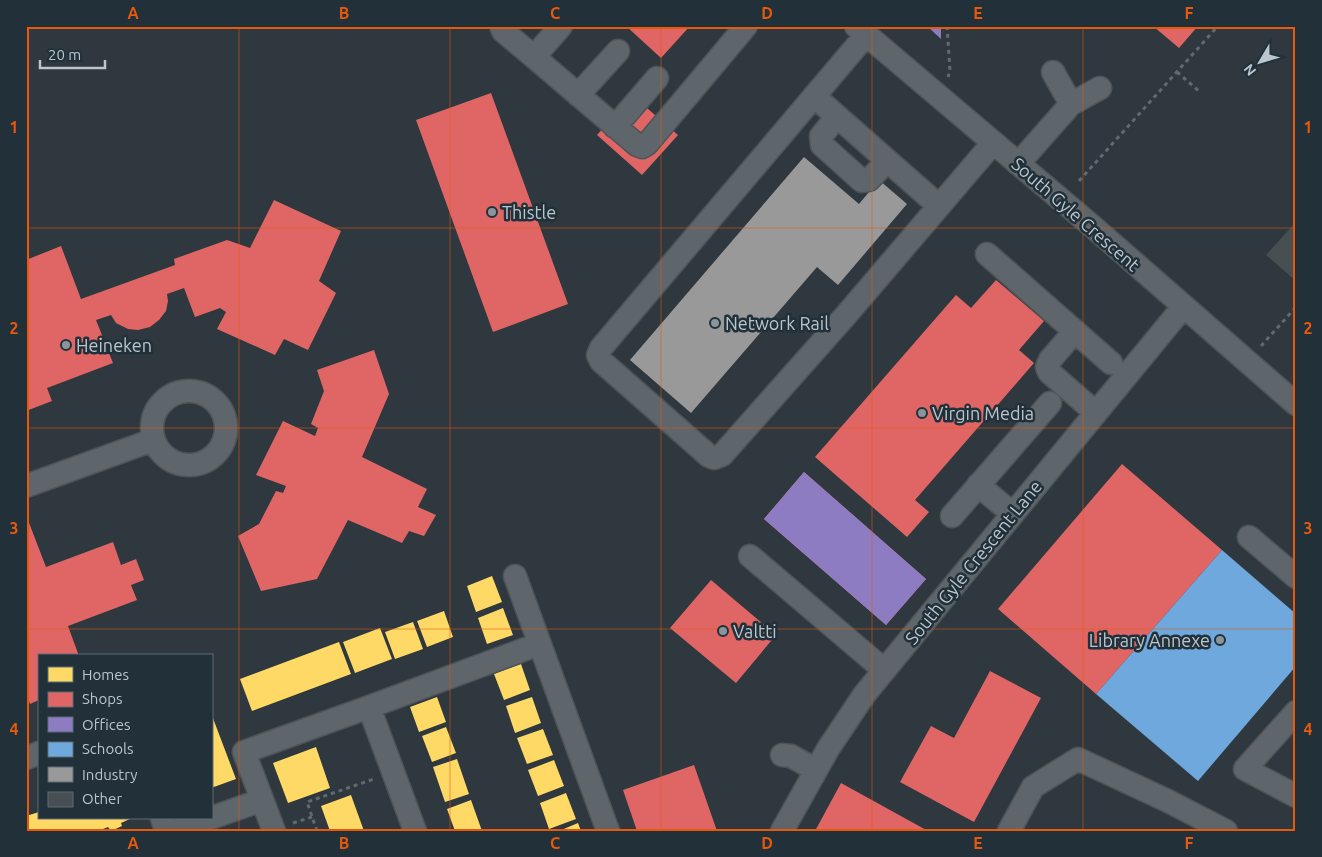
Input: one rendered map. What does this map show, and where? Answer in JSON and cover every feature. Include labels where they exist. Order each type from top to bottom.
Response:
[{"type":"street","points":[[501,26],[503,31],[637,146],[642,147],[647,144],[746,26]]},
{"type":"street","points":[[534,57],[561,26]]},
{"type":"street","points":[[861,31],[814,96],[601,348],[598,355],[601,361],[709,456],[714,458],[722,455],[993,143]]},
{"type":"street","name":"South Gyle Crescent","points":[[861,31],[1247,360],[1296,404]]},
{"type":"street","points":[[578,95],[618,51]]},
{"type":"street","points":[[1053,72],[1071,104]]},
{"type":"street","points":[[615,127],[657,78]]},
{"type":"street","points":[[1018,164],[1071,104],[1100,88]]},
{"type":"street","points":[[814,96],[939,206]]},
{"type":"street","points":[[838,117],[821,136],[822,145],[862,181],[870,180],[887,161]]},
{"type":"street","points":[[987,254],[1111,363]]},
{"type":"street","name":"South Gyle Crescent Lane","points":[[782,831],[816,770],[864,695],[1183,307]]},
{"type":"street","points":[[1075,331],[1050,360],[1047,367],[1050,372],[1096,412]]},
{"type":"street","points":[[952,516],[1050,403]]},
{"type":"street","points":[[26,486],[153,440]]},
{"type":"street","points":[[978,485],[1013,514]]},
{"type":"street","points":[[1250,537],[1296,577]]},
{"type":"street","points":[[750,556],[884,670]]},
{"type":"street","points":[[515,576],[608,831]]},
{"type":"street","points":[[274,831],[244,752],[539,644]]},
{"type":"street","points":[[369,707],[415,831]]},
{"type":"street","points":[[1296,712],[1245,769],[1296,796]]},
{"type":"street","points":[[26,758],[38,753]]},
{"type":"street","points":[[782,755],[791,756],[816,770]]},
{"type":"street","points":[[1009,831],[1033,787],[1078,759],[1168,801],[1226,831]]},
{"type":"street","points":[[212,818],[262,800]]},
{"type":"street","points":[[176,831],[206,820]]},
{"type":"path","points":[[942,99],[950,71],[947,26]]},
{"type":"path","points":[[1079,181],[1218,26]]},
{"type":"path","points":[[1177,72],[1200,92]]},
{"type":"path","points":[[1247,360],[1296,307]]},
{"type":"path","points":[[317,831],[307,802],[393,772]]},
{"type":"building: Homes","points":[[492,576],[502,602],[476,612],[467,586]]},
{"type":"building: Homes","points":[[503,608],[513,635],[487,644],[478,618]]},
{"type":"building: Homes","points":[[444,611],[453,637],[427,647],[417,621]]},
{"type":"building: Homes","points":[[413,622],[423,649],[395,659],[385,632]]},
{"type":"building: Homes","points":[[380,628],[392,659],[355,673],[343,642]]},
{"type":"building: Homes","points":[[339,642],[351,674],[252,711],[240,679]]},
{"type":"building: Homes","points":[[521,664],[530,690],[504,700],[494,674]]},
{"type":"building: Homes","points":[[437,697],[446,722],[419,732],[410,707]]},
{"type":"building: Homes","points":[[532,697],[541,723],[515,733],[506,706]]},
{"type":"building: Homes","points":[[212,716],[236,779],[212,788]]},
{"type":"building: Homes","points":[[446,727],[456,753],[432,762],[422,736]]},
{"type":"building: Homes","points":[[543,729],[553,755],[527,764],[517,738]]},
{"type":"building: Homes","points":[[316,747],[330,788],[288,803],[273,763]]},
{"type":"building: Homes","points":[[457,759],[469,794],[445,802],[433,767]]},
{"type":"building: Homes","points":[[554,760],[564,786],[538,796],[528,770]]},
{"type":"building: Homes","points":[[566,793],[576,819],[549,829],[540,803]]},
{"type":"building: Homes","points":[[351,795],[364,831],[330,831],[321,806]]},
{"type":"building: Homes","points":[[471,800],[482,831],[455,831],[447,809]]},
{"type":"building: Homes","points":[[38,812],[38,820],[128,820],[121,823],[122,826],[111,831],[108,827],[98,831],[26,831],[26,816]]},
{"type":"building: Homes","points":[[578,823],[581,831],[559,831]]},
{"type":"building: Shops","points":[[626,26],[690,26],[661,58]]},
{"type":"building: Shops","points":[[1153,26],[1198,26],[1179,48]]},
{"type":"building: Shops","name":"Thistle","points":[[491,93],[568,304],[493,332],[416,120]]},
{"type":"building: Shops","points":[[632,95],[678,135],[642,175],[597,135]]},
{"type":"building: Shops","points":[[274,200],[341,231],[319,281],[336,293],[308,350],[284,339],[275,355],[217,329],[226,312],[220,308],[195,317],[184,288],[167,294],[166,311],[150,327],[138,330],[128,329],[116,323],[111,315],[96,320],[113,363],[47,388],[52,401],[26,411],[26,260],[61,246],[81,299],[175,265],[174,259],[227,240],[250,248]]},
{"type":"building: Shops","name":"Virgin Media","points":[[996,280],[1044,321],[1019,350],[1034,363],[915,500],[929,512],[907,537],[815,457],[956,295],[971,308]]},
{"type":"building: Shops","points":[[374,350],[389,394],[362,457],[427,489],[418,507],[436,515],[424,536],[409,531],[402,543],[348,520],[317,579],[261,591],[238,536],[259,524],[276,491],[283,493],[286,486],[256,475],[283,421],[315,436],[318,428],[311,424],[324,391],[317,370]]},
{"type":"building: Shops","points":[[1122,464],[1222,550],[1096,694],[998,609]]},
{"type":"building: Shops","points":[[804,472],[926,579],[886,625],[764,519]]},
{"type":"building: Shops","points":[[26,515],[46,567],[113,542],[121,565],[136,559],[144,580],[131,585],[137,600],[68,626],[78,654],[38,654],[38,700],[30,704],[26,693]]},
{"type":"building: Shops","name":"Valtti","points":[[711,580],[776,635],[736,683],[670,628]]},
{"type":"building: Shops","points":[[990,671],[1041,698],[974,822],[900,782],[931,726],[954,738]]},
{"type":"building: Shops","points":[[694,765],[717,831],[637,831],[623,790]]},
{"type":"building: Shops","points":[[841,783],[928,831],[815,831]]},
{"type":"building: Offices","points":[[927,26],[941,26],[941,39]]},
{"type":"building: Offices","points":[[804,472],[926,579],[886,625],[764,519]]},
{"type":"building: Schools","name":"Library Annexe","points":[[1222,550],[1296,614],[1296,666],[1198,781],[1096,694]]},
{"type":"building: Industry","name":"Network Rail","points":[[804,157],[859,204],[879,180],[907,204],[838,285],[817,267],[691,413],[630,360]]},
{"type":"building: Other","points":[[1296,222],[1296,281],[1266,255]]},
{"type":"place","name":"Thistle","points":[[492,212]]},
{"type":"place","name":"Network Rail","points":[[715,323]]},
{"type":"place","name":"Heineken","points":[[66,345]]},
{"type":"place","name":"Virgin Media","points":[[922,413]]},
{"type":"place","name":"Valtti","points":[[723,631]]},
{"type":"place","name":"Library Annexe","points":[[1220,640]]}]
